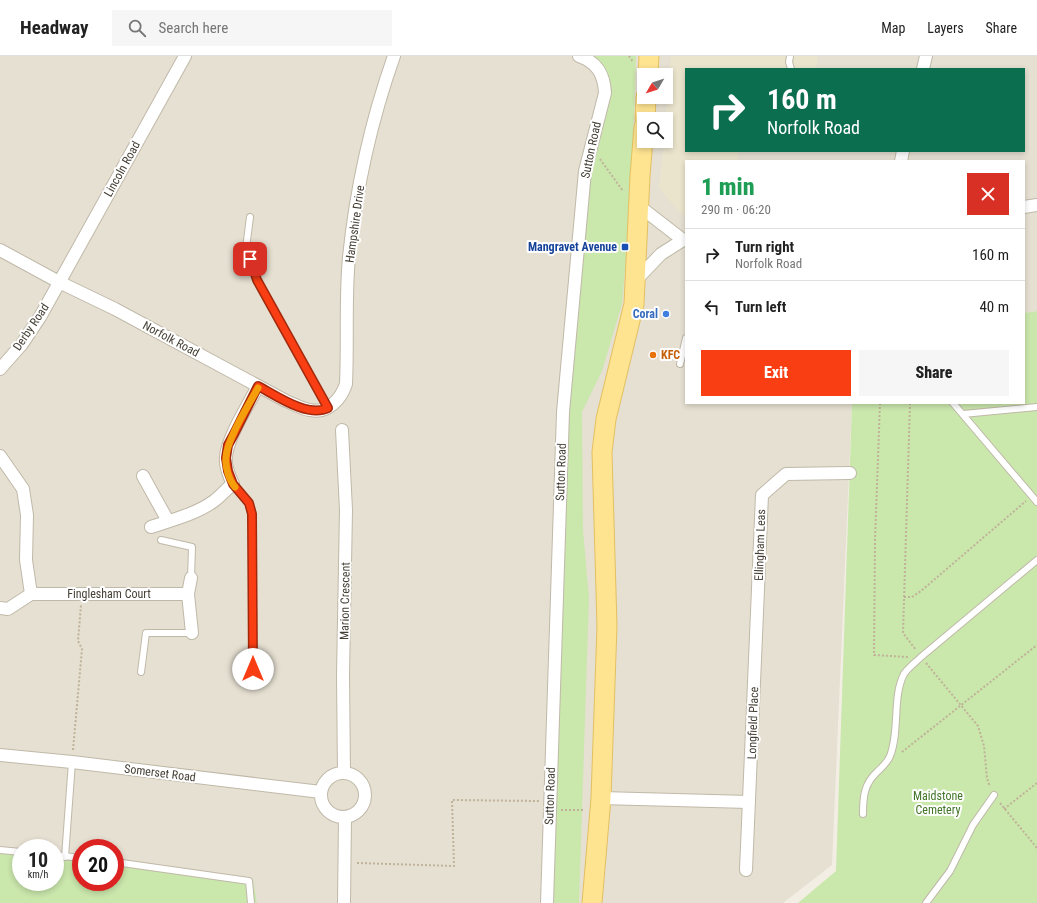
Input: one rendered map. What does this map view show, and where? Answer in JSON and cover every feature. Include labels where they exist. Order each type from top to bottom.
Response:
[{"type":"main road","points":[[648,68],[649,56]]},
{"type":"main road","points":[[592,903],[600,804],[607,626],[602,452],[606,419],[634,304],[643,148]]},
{"type":"street","name":"Lincoln Road","points":[[59,282],[186,56]]},
{"type":"street","name":"Hampshire Drive","points":[[328,408],[342,395],[346,384],[346,309],[349,258],[355,211],[368,144],[394,56]]},
{"type":"street","name":"Sutton Road","points":[[547,903],[564,412],[585,171],[604,93],[604,82],[602,75],[596,66],[579,56]]},
{"type":"street","points":[[923,68],[926,56]]},
{"type":"street","points":[[1025,207],[1037,205]]},
{"type":"street","points":[[636,280],[661,254],[684,240],[639,206]]},
{"type":"street","name":"Norfolk Road","points":[[0,250],[286,401],[311,411],[328,408]]},
{"type":"street","name":"Derby Road","points":[[0,369],[29,334],[59,282]]},
{"type":"street","points":[[151,527],[194,512],[215,500],[233,484],[228,471],[226,458],[228,445],[258,386]]},
{"type":"street","name":"Marion Crescent","points":[[342,430],[346,510],[343,675],[344,772]]},
{"type":"street","points":[[0,456],[23,489],[27,515],[26,560],[31,594],[8,609],[0,608]]},
{"type":"street","name":"Ellingham Leas","points":[[756,643],[762,495],[786,474],[850,473]]},
{"type":"street","points":[[143,476],[168,521]]},
{"type":"street","points":[[191,578],[188,594],[192,632]]},
{"type":"street","name":"Finglesham Court","points":[[31,594],[188,594]]},
{"type":"street","name":"Longfield Place","points":[[746,870],[756,643]]},
{"type":"street","name":"Somerset Road","points":[[0,755],[72,762],[321,792]]},
{"type":"street","points":[[344,772],[351,774],[360,780],[365,796],[362,806],[358,812],[345,817],[334,815],[325,808],[321,800],[321,792],[327,779],[333,774],[344,772]]},
{"type":"street","points":[[600,804],[749,802]]},
{"type":"street","points":[[344,903],[345,817]]},
{"type":"lane","points":[[790,56],[789,62],[792,68]]},
{"type":"lane","points":[[250,217],[246,248],[257,280],[328,408]]},
{"type":"lane","points":[[680,364],[685,342]]},
{"type":"lane","points":[[954,404],[1037,502]]},
{"type":"lane","points":[[963,414],[1037,407]]},
{"type":"lane","points":[[233,484],[249,503],[252,514],[253,669]]},
{"type":"lane","points":[[161,540],[192,547],[191,578]]},
{"type":"lane","points":[[863,814],[865,788],[872,777],[890,758],[894,742],[899,688],[904,674],[921,657],[1037,560]]},
{"type":"lane","points":[[141,672],[146,633],[192,632]]},
{"type":"lane","points":[[72,762],[65,856],[72,857]]},
{"type":"lane","points":[[926,903],[950,871],[973,825],[994,795]]},
{"type":"lane","points":[[0,850],[12,851]]},
{"type":"lane","points":[[124,863],[248,881],[251,903]]},
{"type":"path","points":[[591,146],[628,198],[639,206]]},
{"type":"path","points":[[880,404],[875,540],[874,656],[921,657]]},
{"type":"path","points":[[904,597],[912,597],[921,592],[1032,496]]},
{"type":"path","points":[[72,762],[82,649],[78,641],[82,594]]},
{"type":"path","points":[[900,753],[1037,644]]},
{"type":"path","points":[[1004,809],[1037,783]]},
{"type":"path","points":[[344,863],[454,866],[452,800],[550,806],[600,804]]},
{"type":"shaded area","points":[[0,56],[1037,56],[1037,311],[1025,313],[1025,160],[685,160],[685,404],[852,404],[832,865],[783,903],[0,903]]},
{"type":"shaded area","points":[[671,56],[818,56],[816,68],[685,68],[685,152],[739,152],[737,160],[685,160],[685,218],[659,188],[663,148],[673,148],[673,112],[666,112],[666,104],[673,104],[673,68],[670,68]]},
{"type":"green space","points":[[590,56],[636,56],[631,201],[622,304],[602,371],[582,412],[583,530],[589,598],[579,903],[551,903],[568,408],[587,197],[610,99],[610,89]]},
{"type":"green space","name":"Maidstone Cemetery","points":[[1037,311],[1037,903],[798,903],[836,871],[852,404],[1025,404],[1025,313]]},
{"type":"green space","points":[[0,847],[12,849],[12,891],[64,891],[64,855],[72,856],[72,891],[124,891],[124,863],[253,879],[257,903],[0,903]]},
{"type":"slow traffic","points":[[235,487],[228,471],[226,458],[228,445],[258,388]]},
{"type":"place","name":"Mangravet Avenue","points":[[625,247]]},
{"type":"place","name":"Coral","points":[[666,314]]},
{"type":"place","name":"KFC","points":[[653,355]]},
{"type":"route","points":[[250,259],[257,280],[328,408],[311,411],[286,401],[258,386],[228,445],[226,458],[228,471],[233,484],[249,503],[252,514],[253,669]]}]
